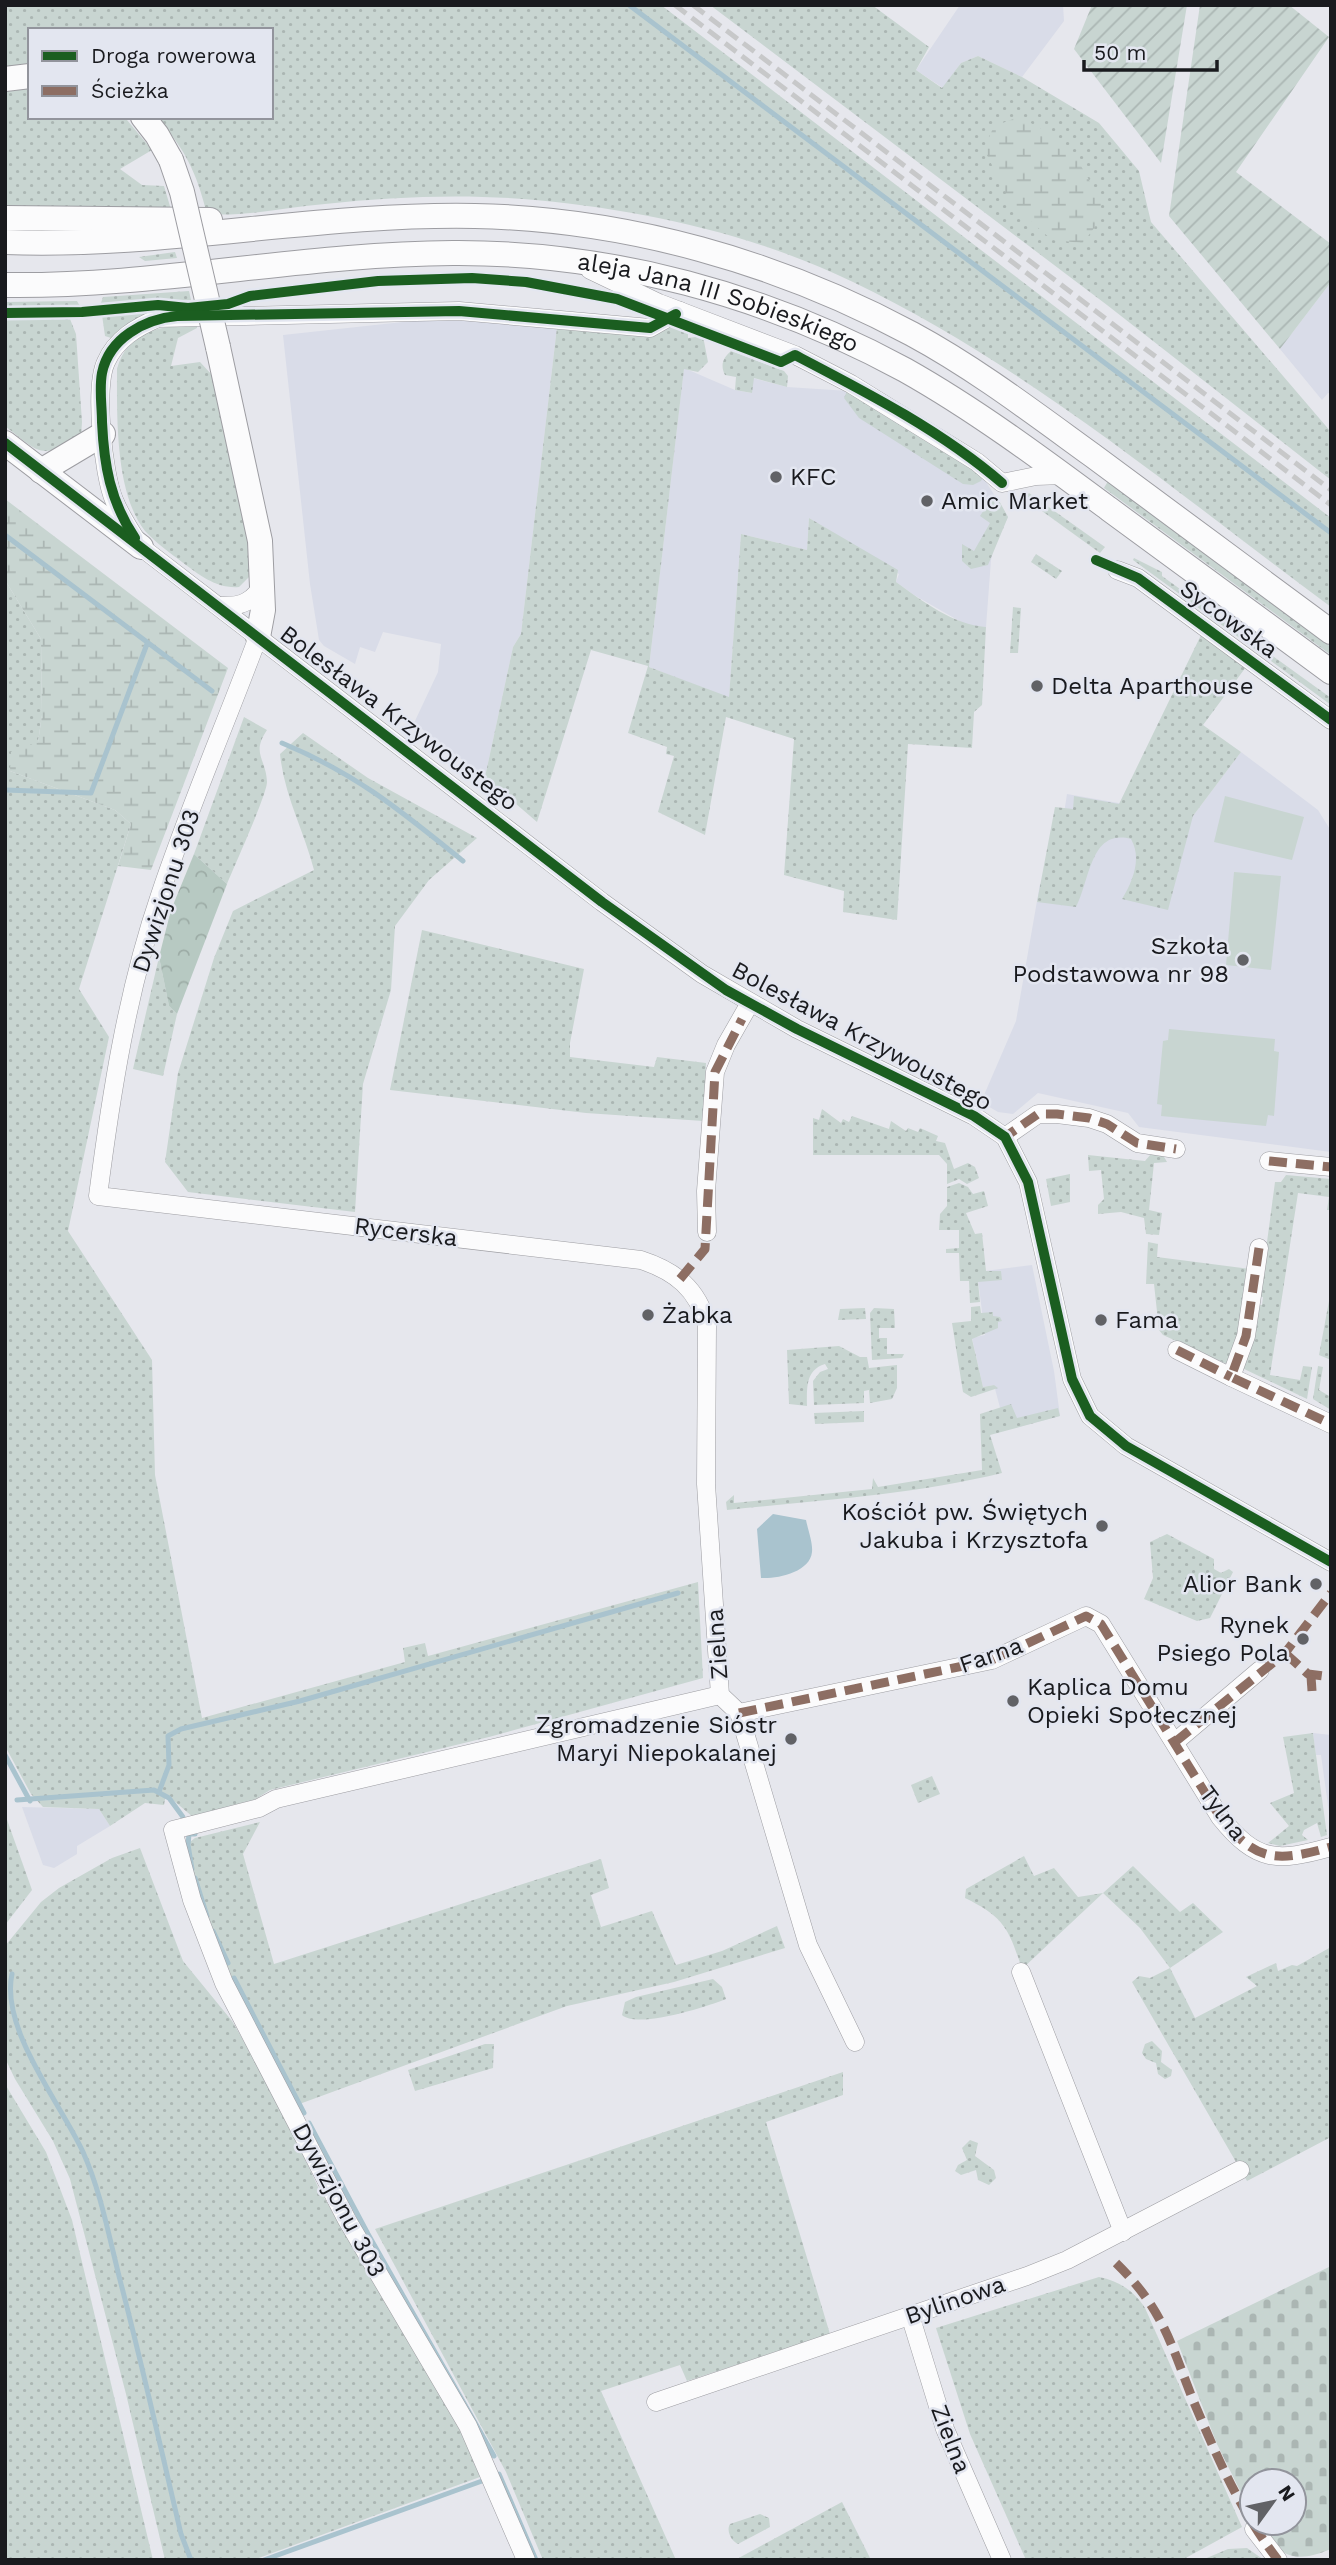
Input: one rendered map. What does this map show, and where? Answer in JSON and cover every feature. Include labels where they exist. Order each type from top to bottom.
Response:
[{"type":"main road","points":[[5,79],[28,76]]},
{"type":"main road","points":[[144,119],[158,135],[171,160],[182,192],[218,347],[260,541],[264,582],[263,618],[258,637]]},
{"type":"main road","name":"aleja Jana III Sobieskiego","points":[[5,242],[82,244],[434,216],[528,218],[606,228],[675,243],[769,270],[837,297],[950,356],[1045,421],[1331,632]]},
{"type":"main road","points":[[5,218],[252,219],[287,226]]},
{"type":"main road","name":"aleja Jana III Sobieskiego","points":[[5,285],[76,284],[347,257],[500,254],[643,272],[726,293],[817,327],[934,387],[1063,475],[1331,672]]},
{"type":"main road","points":[[41,471],[103,434]]},
{"type":"main road","points":[[5,443],[141,547]]},
{"type":"street","points":[[574,262],[680,311],[795,355],[851,384],[977,462],[1002,484],[1036,476],[1063,475]]},
{"type":"street","points":[[141,547],[113,499],[106,475],[100,383],[106,361],[118,343],[132,331],[158,318],[459,311],[650,328],[680,311]]},
{"type":"street","name":"Bolesława Krzywoustego","points":[[141,547],[602,902],[702,974],[750,1003],[974,1116],[1005,1137],[1028,1182],[1072,1379],[1090,1416],[1126,1446],[1331,1562]]},
{"type":"street","name":"Sycowska","points":[[1117,570],[1138,579],[1331,720]]},
{"type":"street","points":[[219,606],[235,606],[251,601],[264,582]]},
{"type":"street","name":"Dywizjonu 303","points":[[98,1196],[113,1091],[141,957],[160,894],[258,637]]},
{"type":"street","points":[[707,1232],[706,1191],[715,1072],[726,1045],[750,1003]]},
{"type":"street","points":[[1005,1137],[1038,1114],[1057,1114],[1089,1118],[1107,1124],[1137,1143],[1176,1149]]},
{"type":"street","points":[[1269,1161],[1331,1167]]},
{"type":"street","name":"Rycerska","points":[[98,1196],[642,1260],[662,1266],[680,1279],[699,1302]]},
{"type":"street","points":[[1231,1377],[1246,1336],[1259,1248]]},
{"type":"street","name":"Zielna","points":[[699,1302],[707,1325],[706,1484],[720,1695],[738,1713],[808,1945],[855,2042]]},
{"type":"street","points":[[1177,1350],[1331,1424]]},
{"type":"street","name":"Farna","points":[[738,1713],[992,1660],[1086,1616],[1101,1624],[1175,1742]]},
{"type":"street","points":[[1175,1742],[1260,1670]]},
{"type":"street","name":"Dywizjonu 303","points":[[526,2560],[468,2426],[347,2220],[224,1983],[192,1900],[173,1830],[260,1808],[276,1799],[720,1695]]},
{"type":"street","name":"Tylna","points":[[1175,1742],[1220,1817],[1239,1839],[1255,1851],[1270,1857],[1283,1858],[1331,1847]]},
{"type":"street","points":[[1021,1972],[1123,2232]]},
{"type":"street","name":"Bylinowa","points":[[656,2402],[1027,2276],[1123,2232],[1240,2170]]},
{"type":"street","name":"Zielna","points":[[910,2315],[945,2429],[1002,2560]]},
{"type":"street","points":[[1260,2537],[1277,2559]]},
{"type":"shaded area","points":[[960,5],[1063,5],[1064,21],[1022,77],[978,56],[961,63],[943,88],[916,70]]},
{"type":"shaded area","points":[[1331,282],[1331,394],[1328,393],[1322,400],[1280,349]]},
{"type":"shaded area","points":[[421,320],[494,321],[557,327],[521,634],[513,647],[485,777],[414,723],[438,672],[441,644],[383,632],[375,652],[360,647],[355,664],[324,646],[319,640],[310,584],[283,335]]},
{"type":"shaded area","points":[[684,368],[735,390],[751,393],[753,378],[787,387],[849,391],[983,477],[1008,517],[995,542],[991,560],[986,627],[968,626],[914,595],[896,582],[899,574],[809,518],[807,550],[741,534],[729,698],[649,667]]},
{"type":"shaded area","name":"Szkoła Podstawowa nr 98","points":[[1241,752],[1318,810],[1331,831],[1331,1152],[1139,1127],[1128,1113],[1038,1093],[1013,1114],[998,1112],[981,1102],[1016,1021],[1040,884],[1053,884],[1067,794],[1193,816]]},
{"type":"shaded area","points":[[1032,1265],[1054,1371],[1060,1416],[1006,1430],[994,1385],[983,1387],[972,1338],[985,1335],[977,1272]]},
{"type":"shaded area","points":[[1313,1733],[1331,1735],[1331,1827],[1321,1755],[1316,1755]]},
{"type":"shaded area","points":[[22,1807],[99,1809],[110,1826],[77,1846],[77,1854],[54,1868],[43,1865]]},
{"type":"green space","points":[[5,5],[661,5],[1331,518],[1331,607],[1040,391],[917,315],[853,282],[775,250],[650,216],[523,199],[399,198],[251,213],[207,214],[189,162],[159,119],[273,119],[273,28],[28,28],[28,65],[5,68]]},
{"type":"green space","points":[[710,5],[872,5],[929,47],[916,70],[942,88],[961,63],[978,56],[1022,77],[1099,123],[1139,171],[1151,222],[1331,432],[1331,480],[1107,305]]},
{"type":"green space","points":[[1092,5],[1187,5],[1161,163],[1074,49]]},
{"type":"green space","points":[[1200,5],[1289,5],[1329,37],[1236,172],[1331,244],[1331,282],[1280,349],[1169,216]]},
{"type":"green space","points":[[28,88],[28,119],[126,119],[152,150],[120,169],[142,185],[164,186],[172,213],[5,210],[5,92]]},
{"type":"green space","points":[[1019,117],[1042,129],[1073,152],[1101,201],[1100,220],[1083,243],[1052,240],[1011,204],[984,149],[994,126]]},
{"type":"green space","points":[[175,252],[177,258],[145,261],[139,257]]},
{"type":"green space","points":[[189,291],[191,300],[101,303],[103,297]]},
{"type":"green space","points":[[77,301],[81,308],[5,308],[5,302]]},
{"type":"green space","points":[[151,312],[111,338],[105,336],[102,315]]},
{"type":"green space","points":[[55,315],[70,319],[76,334],[82,422],[81,436],[48,451],[34,448],[5,426],[5,316]]},
{"type":"green space","points":[[677,324],[688,329],[688,338],[703,336],[708,362],[698,372],[684,369],[649,667],[729,697],[741,534],[807,550],[809,518],[898,570],[896,582],[927,604],[962,622],[986,627],[982,705],[974,712],[972,748],[908,744],[897,920],[843,912],[844,891],[784,875],[794,739],[726,717],[705,835],[658,812],[674,756],[666,754],[667,747],[628,733],[648,666],[591,650],[537,822],[485,777],[513,647],[521,634],[557,327],[650,337]]},
{"type":"green space","points":[[197,325],[197,328],[178,338],[171,366],[200,362],[212,375],[251,555],[250,576],[239,587],[223,586],[202,576],[149,535],[135,515],[123,475],[117,388],[117,369],[122,356],[129,345],[148,332]]},
{"type":"green space","points":[[731,351],[784,371],[788,376],[787,387],[754,378],[752,393],[735,390],[736,377],[725,375],[723,368],[724,359]]},
{"type":"green space","points":[[847,391],[976,468],[983,477],[981,481],[973,485],[963,484],[859,418],[844,398]]},
{"type":"green space","points":[[1108,481],[1331,647],[1331,655],[1104,488]]},
{"type":"green space","points":[[1029,493],[1105,547],[1100,553],[1024,498]]},
{"type":"green space","points":[[997,497],[1008,517],[988,565],[971,569],[962,561],[962,544],[974,551],[990,523],[980,516],[992,498]]},
{"type":"green space","points":[[5,499],[228,668],[151,870],[118,866],[131,824],[115,810],[10,771],[11,752],[38,742],[42,715],[41,639],[5,580]]},
{"type":"green space","points":[[1036,554],[1062,571],[1056,579],[1031,562]]},
{"type":"green space","points":[[1134,558],[1162,572],[1162,576],[1331,698],[1331,705],[1133,560]]},
{"type":"green space","points":[[5,580],[41,639],[42,715],[38,742],[10,771],[115,810],[131,824],[79,989],[109,1037],[68,1231],[152,1360],[155,1475],[202,1718],[405,1662],[403,1648],[425,1643],[428,1656],[698,1582],[703,1678],[489,1737],[270,1790],[241,1808],[194,1818],[166,1794],[164,1805],[145,1803],[110,1826],[99,1809],[43,1807],[31,1794],[5,1746]]},
{"type":"green space","points":[[1013,607],[1021,608],[1018,653],[1010,653]]},
{"type":"green space","points":[[1202,633],[1246,667],[1203,725],[1241,752],[1193,816],[1168,910],[1122,899],[1133,877],[1136,854],[1131,839],[1117,838],[1107,841],[1093,859],[1076,907],[1037,902],[1055,807],[1073,809],[1074,796],[1119,804]]},
{"type":"green space","points":[[244,717],[267,730],[262,738],[260,751],[267,782],[227,884],[194,854]]},
{"type":"green space","points":[[303,733],[368,778],[477,838],[429,880],[395,926],[391,990],[363,1084],[355,1212],[188,1192],[165,1162],[178,1073],[214,958],[233,911],[314,870],[290,798],[280,754]]},
{"type":"green space","points":[[1225,796],[1304,817],[1292,860],[1214,842]]},
{"type":"green space","points":[[194,854],[227,884],[177,1014],[169,1006],[159,957],[171,910]]},
{"type":"green space","points":[[1234,872],[1281,876],[1271,970],[1226,965]]},
{"type":"green space","points":[[422,930],[584,969],[570,1043],[570,1057],[654,1067],[657,1057],[706,1063],[703,1121],[586,1113],[390,1090]]},
{"type":"green space","points":[[159,957],[169,1006],[177,1014],[163,1076],[133,1069]]},
{"type":"green space","points":[[1169,1029],[1275,1039],[1274,1051],[1279,1052],[1274,1116],[1268,1115],[1266,1126],[1161,1116],[1162,1105],[1157,1104],[1163,1041],[1168,1040]]},
{"type":"green space","points":[[822,1109],[841,1123],[843,1119],[849,1122],[852,1116],[889,1129],[891,1121],[906,1131],[908,1128],[918,1132],[920,1128],[938,1136],[936,1141],[945,1143],[954,1169],[968,1163],[975,1167],[979,1178],[967,1184],[959,1179],[947,1184],[947,1164],[939,1155],[813,1155],[813,1118],[819,1120]]},
{"type":"green space","points":[[1151,1154],[1163,1155],[1167,1162],[1154,1163],[1149,1210],[1162,1213],[1159,1235],[1146,1234],[1144,1218],[1121,1212],[1098,1214],[1098,1205],[1104,1199],[1101,1170],[1089,1171],[1088,1155],[1145,1161]]},
{"type":"green space","points":[[1070,1174],[1070,1202],[1051,1206],[1046,1179]]},
{"type":"green space","points":[[1286,1175],[1331,1179],[1331,1210],[1327,1210],[1329,1197],[1298,1193],[1270,1375],[1300,1380],[1303,1366],[1312,1367],[1307,1399],[1242,1368],[1255,1304],[1262,1305],[1263,1297],[1256,1296],[1265,1257],[1275,1182],[1281,1182]]},
{"type":"green space","points":[[959,1183],[968,1187],[973,1194],[984,1191],[988,1206],[966,1213],[975,1234],[982,1233],[986,1271],[1001,1271],[1002,1280],[978,1282],[980,1302],[970,1303],[969,1281],[960,1281],[959,1253],[946,1253],[946,1249],[959,1248],[959,1230],[939,1230],[940,1214],[947,1206],[947,1187]]},
{"type":"green space","points":[[1148,1242],[1158,1244],[1157,1257],[1250,1269],[1243,1329],[1227,1364],[1163,1335],[1159,1330],[1154,1284],[1146,1284]]},
{"type":"green space","points":[[1331,1290],[1331,1360],[1319,1355]]},
{"type":"green space","points":[[980,1306],[981,1313],[993,1312],[993,1316],[1000,1317],[1002,1321],[998,1322],[998,1328],[972,1339],[983,1387],[994,1385],[998,1388],[971,1397],[963,1392],[952,1323],[971,1321],[971,1307]]},
{"type":"green space","points":[[865,1308],[866,1319],[838,1320],[840,1309]]},
{"type":"green space","points":[[874,1308],[894,1309],[895,1328],[879,1328],[879,1338],[887,1338],[887,1354],[904,1354],[902,1358],[872,1360],[870,1313]]},
{"type":"green space","points":[[839,1346],[860,1357],[867,1357],[869,1368],[897,1365],[897,1388],[892,1399],[870,1403],[869,1390],[864,1391],[864,1403],[814,1405],[813,1381],[820,1372],[828,1369],[825,1364],[811,1375],[807,1387],[807,1406],[789,1404],[787,1350]]},
{"type":"green space","points":[[1318,1366],[1323,1367],[1319,1390],[1331,1397],[1331,1410],[1313,1399]]},
{"type":"green space","points":[[1011,1404],[1017,1418],[1058,1408],[1060,1416],[990,1435],[1002,1473],[900,1492],[727,1510],[726,1502],[734,1495],[734,1503],[872,1489],[873,1478],[878,1487],[982,1470],[980,1414]]},
{"type":"green space","points":[[864,1411],[864,1422],[815,1424],[814,1413]]},
{"type":"green space","points":[[1167,1534],[1214,1559],[1214,1569],[1221,1573],[1229,1569],[1233,1572],[1210,1618],[1197,1621],[1144,1599],[1153,1578],[1150,1542]]},
{"type":"green space","points":[[1313,1733],[1327,1835],[1321,1837],[1317,1823],[1304,1830],[1302,1835],[1308,1840],[1280,1846],[1268,1843],[1289,1826],[1270,1803],[1294,1793],[1283,1737]]},
{"type":"green space","points":[[932,1776],[940,1794],[918,1803],[911,1785]]},
{"type":"green space","points":[[5,1814],[32,1890],[5,1925]]},
{"type":"green space","points":[[260,1822],[243,1854],[274,1964],[601,1859],[609,1888],[591,1895],[601,1927],[652,1911],[676,1965],[722,1951],[777,1926],[785,1948],[674,1982],[567,2006],[294,2106],[245,2011],[216,1947],[194,1880],[186,1845],[195,1838]]},
{"type":"green space","points":[[140,1848],[183,1961],[232,2021],[272,2089],[319,2189],[458,2424],[480,2477],[253,2560],[165,2560],[126,2394],[70,2179],[53,2141],[5,2058],[5,1946],[41,1902],[59,1888],[112,1858]]},
{"type":"green space","points":[[1024,1856],[1034,1876],[1054,1868],[1078,1897],[1103,1893],[1022,1969],[1009,1934],[997,1918],[965,1898],[966,1889]]},
{"type":"green space","points":[[1133,1866],[1180,1912],[1193,1903],[1223,1932],[1170,1968],[1140,1928],[1103,1893]]},
{"type":"green space","points":[[1331,1947],[1329,2138],[1247,2181],[1132,1982],[1139,1976],[1150,1978],[1170,1968],[1195,2018],[1257,1986],[1246,1977],[1276,1963],[1278,1971],[1292,1965],[1297,1966]]},
{"type":"green space","points":[[713,1979],[722,1987],[726,1999],[656,2018],[630,2019],[622,2015],[625,2002],[636,1997]]},
{"type":"green space","points":[[1152,2041],[1162,2051],[1161,2062],[1172,2070],[1171,2076],[1165,2079],[1158,2074],[1156,2063],[1146,2059],[1142,2053],[1145,2044]]},
{"type":"green space","points":[[485,2044],[494,2044],[493,2068],[415,2091],[408,2070]]},
{"type":"green space","points":[[843,2072],[843,2095],[766,2122],[830,2334],[687,2381],[680,2365],[601,2391],[676,2560],[543,2560],[506,2472],[375,2229]]},
{"type":"green space","points":[[5,2084],[46,2152],[72,2220],[153,2560],[5,2560]]},
{"type":"green space","points":[[970,2140],[978,2143],[975,2156],[994,2170],[996,2178],[989,2185],[978,2180],[976,2170],[961,2175],[955,2171],[958,2165],[967,2160],[962,2148]]},
{"type":"green space","points":[[1331,2266],[1331,2549],[1297,2557],[1280,2550],[1268,2537],[1308,2537],[1308,2467],[1238,2467],[1238,2487],[1217,2444],[1177,2341]]},
{"type":"green space","points":[[1099,2277],[1125,2288],[1145,2308],[1238,2518],[1238,2529],[1182,2560],[1026,2560],[970,2434],[936,2328]]},
{"type":"green space","points":[[842,2502],[871,2560],[735,2560]]},
{"type":"green space","points":[[760,2514],[769,2518],[770,2527],[738,2544],[733,2540],[729,2532],[730,2524]]},
{"type":"green space","points":[[1247,2548],[1264,2560],[1202,2560],[1228,2549]]},
{"type":"water","points":[[773,1514],[806,1520],[812,1552],[806,1565],[792,1573],[761,1578],[757,1529]]},
{"type":"waterway","points":[[629,5],[1331,533]]},
{"type":"waterway","points":[[5,535],[212,691]]},
{"type":"waterway","points":[[5,790],[91,793],[147,644]]},
{"type":"waterway","points":[[282,743],[356,781],[463,861]]},
{"type":"waterway","points":[[159,1792],[169,1765],[168,1736],[181,1729],[300,1701],[678,1593]]},
{"type":"waterway","points":[[5,1755],[30,1801]]},
{"type":"waterway","points":[[17,1800],[154,1790],[169,1798],[183,1817]]},
{"type":"waterway","points":[[192,1869],[188,1845],[189,1834],[195,1834]]},
{"type":"waterway","points":[[195,1878],[207,1916]]},
{"type":"waterway","points":[[213,1931],[228,1963]]},
{"type":"waterway","points":[[12,1974],[11,1995],[23,2042],[83,2152],[100,2199],[181,2534],[191,2560]]},
{"type":"waterway","points":[[234,1978],[304,2113]]},
{"type":"waterway","points":[[309,2123],[368,2234],[494,2456]]},
{"type":"waterway","points":[[499,2474],[536,2560]]},
{"type":"waterway","points":[[264,2560],[482,2481]]},
{"type":"railway","points":[[675,5],[1331,505]]},
{"type":"railway","points":[[693,5],[1331,490]]},
{"type":"marked path","points":[[680,1279],[705,1249],[715,1072],[742,1019]]},
{"type":"marked path","points":[[1008,1142],[1005,1137],[1038,1114],[1057,1114],[1089,1118],[1107,1124],[1137,1143],[1176,1149]]},
{"type":"marked path","points":[[1269,1161],[1331,1167]]},
{"type":"marked path","points":[[1259,1248],[1246,1336],[1231,1377],[1331,1424]]},
{"type":"marked path","points":[[1177,1350],[1231,1377]]},
{"type":"marked path","points":[[1175,1742],[1285,1653],[1331,1593]]},
{"type":"marked path","points":[[739,1713],[992,1660],[1086,1616],[1101,1624],[1220,1817],[1233,1832],[1257,1851],[1269,1855],[1296,1855],[1331,1847]]},
{"type":"marked path","points":[[1285,1653],[1308,1674],[1331,1677]]},
{"type":"marked path","points":[[1311,1676],[1312,1691]]},
{"type":"marked path","points":[[1116,2263],[1155,2311],[1230,2483],[1278,2560]]},
{"type":"cycle path","points":[[5,313],[82,312],[158,305],[188,308],[228,304],[250,296],[378,281],[472,278],[526,282],[617,299],[781,362],[795,355],[929,429],[1002,483]]},
{"type":"cycle path","points":[[135,538],[114,496],[107,468],[101,379],[106,361],[120,340],[153,321],[177,316],[459,311],[650,328],[676,314]]},
{"type":"cycle path","points":[[5,443],[602,902],[726,990],[797,1029],[974,1116],[1005,1137],[1028,1182],[1072,1379],[1090,1416],[1126,1446],[1331,1562]]},
{"type":"cycle path","points":[[1096,560],[1138,578],[1331,720]]},
{"type":"place","name":"KFC","points":[[776,477]]},
{"type":"place","name":"Amic Market","points":[[927,501]]},
{"type":"place","name":"Delta Aparthouse","points":[[1037,686]]},
{"type":"place","name":"Szkoła Podstawowa nr 98","points":[[1243,960]]},
{"type":"place","name":"Żabka","points":[[648,1315]]},
{"type":"place","name":"Fama","points":[[1101,1320]]},
{"type":"place","name":"Kościół pw. Świętych Jakuba i Krzysztofa","points":[[1102,1526]]},
{"type":"place","name":"Alior Bank","points":[[1316,1584]]},
{"type":"place","name":"Rynek Psiego Pola","points":[[1303,1639]]},
{"type":"place","name":"Kaplica Domu Opieki Społecznej","points":[[1013,1701]]},
{"type":"place","name":"Zgromadzenie Sióstr Maryi Niepokalanej","points":[[791,1739]]}]
